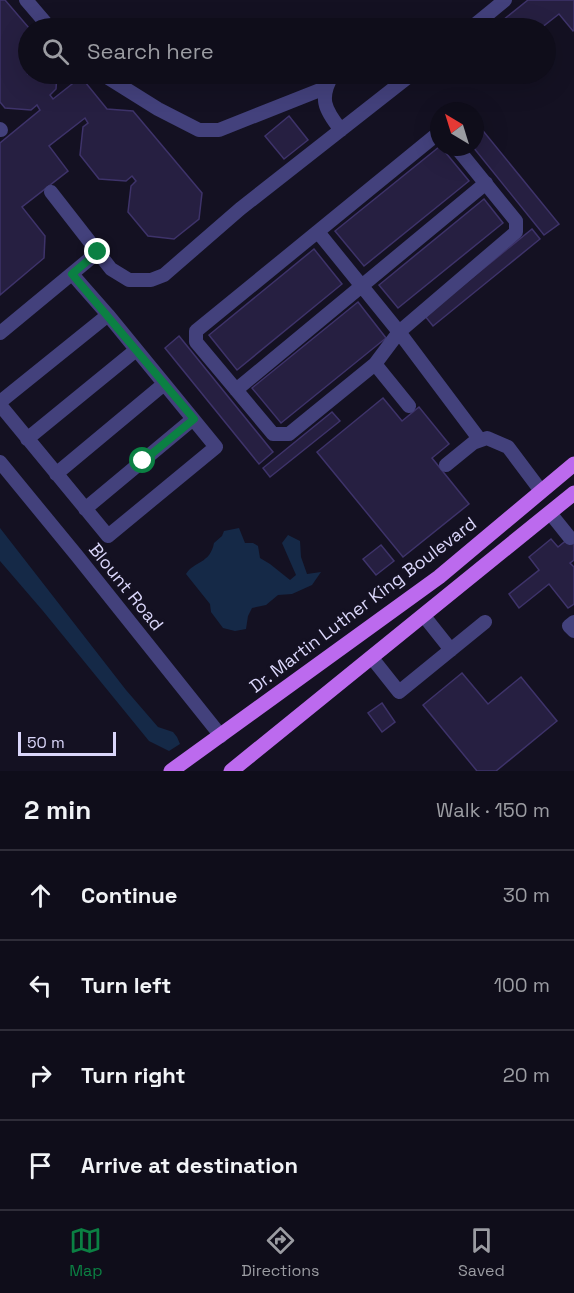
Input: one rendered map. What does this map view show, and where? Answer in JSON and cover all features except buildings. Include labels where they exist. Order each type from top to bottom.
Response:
[{"type":"main road","name":"Dr. Martin Luther King Boulevard","points":[[171,771],[439,577],[574,464]]},
{"type":"main road","points":[[550,513],[563,488],[574,476]]},
{"type":"main road","points":[[484,566],[487,552],[524,522],[542,502],[541,491]]},
{"type":"main road","points":[[231,771],[574,493]]},
{"type":"street","points":[[26,0],[41,18]]},
{"type":"street","points":[[483,18],[505,0]]},
{"type":"street","points":[[118,84],[158,109],[199,130],[219,130],[325,88]]},
{"type":"street","points":[[327,84],[325,88],[325,107],[341,130]]},
{"type":"street","points":[[51,192],[111,269],[129,280],[151,280],[164,275],[240,209],[399,84]]},
{"type":"street","points":[[430,140],[196,331],[196,342],[273,434],[289,434],[375,364],[399,332],[516,232],[516,221],[464,156]]},
{"type":"street","points":[[236,390],[486,183]]},
{"type":"street","points":[[318,232],[399,332],[480,440]]},
{"type":"street","points":[[0,333],[98,252]]},
{"type":"street","points":[[72,274],[108,315],[216,447],[108,536],[0,404],[108,315]]},
{"type":"street","points":[[27,439],[136,350]]},
{"type":"street","points":[[375,364],[409,406]]},
{"type":"street","points":[[56,474],[164,384]]},
{"type":"street","points":[[85,509],[194,419]]},
{"type":"street","points":[[446,465],[473,442],[487,438],[508,447],[541,491]]},
{"type":"street","name":"Blount Road","points":[[0,462],[221,736]]},
{"type":"street","points":[[550,513],[570,538]]},
{"type":"street","points":[[423,616],[451,650]]},
{"type":"street","points":[[372,658],[399,692],[485,622]]},
{"type":"street","points":[[574,622],[569,626],[574,632]]},
{"type":"water","points":[[0,528],[126,690],[158,727],[173,732],[180,744],[169,751],[149,741],[0,561]]},
{"type":"water","points":[[239,528],[245,543],[258,546],[260,558],[290,580],[296,575],[282,543],[288,535],[300,541],[301,557],[307,574],[321,572],[312,585],[292,594],[278,595],[266,605],[252,608],[246,629],[235,631],[223,628],[211,612],[210,604],[186,574],[209,555],[214,543],[224,531]]},
{"type":"route","points":[[98,252],[72,274],[194,419],[143,461]]}]
